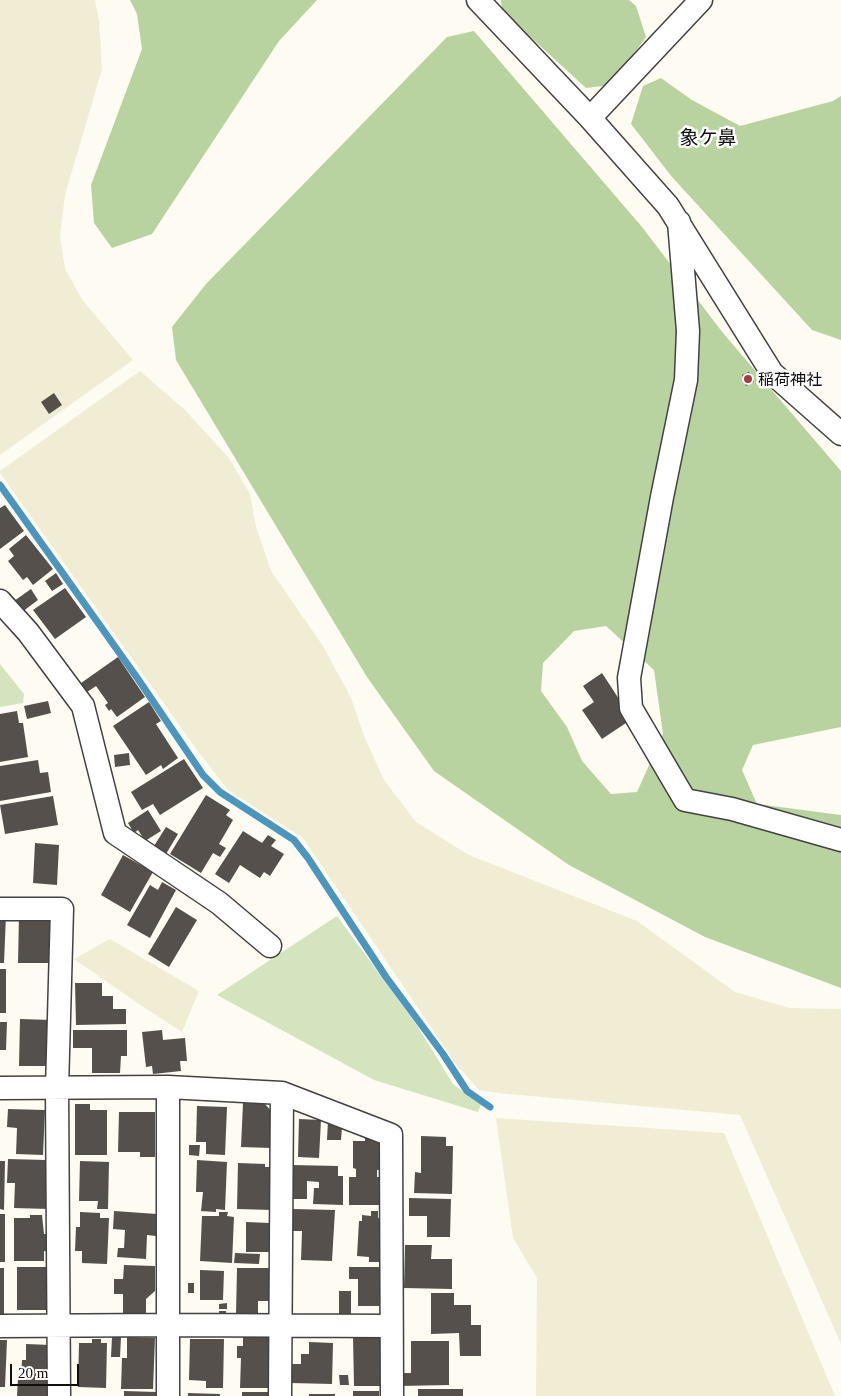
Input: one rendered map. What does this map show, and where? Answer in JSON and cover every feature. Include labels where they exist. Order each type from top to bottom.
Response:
[{"type":"street","points":[[478,0],[590,118],[668,206],[772,373],[841,434]]},
{"type":"street","points":[[590,118],[702,0]]},
{"type":"street","points":[[679,222],[688,331],[686,380],[662,497],[629,678],[631,708],[685,800],[732,809],[841,840]]},
{"type":"street","points":[[0,602],[28,632],[83,706],[115,833],[219,903],[270,946]]},
{"type":"street","points":[[0,908],[62,909],[57,1089],[59,1396]]},
{"type":"street","points":[[168,1087],[168,1396]]},
{"type":"street","points":[[0,1088],[168,1087],[282,1093],[391,1135],[392,1396]]},
{"type":"street","points":[[280,1396],[282,1093]]},
{"type":"street","points":[[0,1326],[391,1326]]},
{"type":"shaded area","points":[[0,0],[95,0],[99,21],[102,69],[65,195],[60,236],[65,269],[83,301],[133,360],[0,455]]},
{"type":"shaded area","points":[[140,371],[184,409],[229,458],[250,494],[256,527],[271,571],[323,646],[351,698],[364,736],[384,780],[416,822],[469,855],[637,921],[735,992],[790,1008],[841,1009],[841,1344],[740,1115],[479,1090],[456,1064],[303,838],[228,790],[197,750],[0,473],[0,471]]},
{"type":"shaded area","points":[[110,939],[199,991],[182,1032],[74,959]]},
{"type":"shaded area","points":[[496,1118],[724,1133],[835,1396],[536,1396],[537,1278],[513,1238]]},
{"type":"green space","points":[[130,0],[317,0],[279,41],[152,234],[112,248],[94,223],[91,185],[142,49],[137,14]]},
{"type":"green space","points":[[501,0],[629,0],[636,6],[646,37],[611,85],[586,88],[502,11]]},
{"type":"green space","points":[[474,31],[642,227],[723,333],[841,471],[841,727],[753,745],[742,770],[757,804],[841,815],[841,988],[705,937],[569,865],[434,771],[367,677],[176,360],[172,327],[206,284],[447,37]],"holes":[[[606,626],[654,670],[663,734],[637,792],[611,794],[582,761],[567,727],[541,691],[543,663],[574,631]]]},
{"type":"green space","points":[[661,78],[692,100],[740,126],[833,101],[841,96],[841,340],[812,330],[672,177],[631,124],[643,86]]},
{"type":"green space","points":[[0,664],[24,694],[23,703],[0,707]]},
{"type":"green space","points":[[337,916],[416,1024],[453,1084],[481,1105],[478,1112],[374,1080],[217,995]]},
{"type":"building","name":"稲荷神社","points":[[749,372],[754,382],[746,386],[742,375]]},
{"type":"building","points":[[54,393],[62,405],[49,414],[41,402]]},
{"type":"building","points":[[5,505],[24,531],[0,549],[0,508]]},
{"type":"building","points":[[26,535],[53,569],[33,585],[27,577],[23,580],[8,561],[14,556],[9,549]]},
{"type":"building","points":[[56,573],[63,584],[52,591],[45,581]]},
{"type":"building","points":[[65,588],[86,617],[55,639],[33,610]]},
{"type":"building","points":[[31,589],[38,600],[22,612],[14,601]]},
{"type":"building","points":[[118,657],[145,697],[117,717],[111,709],[109,711],[105,705],[108,703],[96,686],[87,692],[81,683]]},
{"type":"building","points":[[602,673],[632,719],[602,739],[582,710],[594,702],[583,686]]},
{"type":"building","points":[[48,701],[51,713],[27,719],[24,706]]},
{"type":"building","points":[[149,702],[161,721],[156,724],[178,758],[163,769],[161,765],[146,775],[113,726]]},
{"type":"building","points":[[17,711],[19,723],[23,723],[28,757],[0,762],[0,714]]},
{"type":"building","points":[[129,753],[130,765],[115,767],[114,755]]},
{"type":"building","points":[[184,759],[203,788],[160,815],[153,804],[142,810],[131,792]]},
{"type":"building","points":[[38,760],[40,773],[48,772],[51,792],[0,801],[0,766]]},
{"type":"building","points":[[206,795],[230,810],[226,815],[233,820],[219,844],[226,848],[220,857],[213,853],[201,873],[170,854]]},
{"type":"building","points":[[53,796],[58,825],[5,834],[0,805]]},
{"type":"building","points":[[148,810],[161,831],[145,841],[138,830],[134,833],[128,823]]},
{"type":"building","points":[[166,827],[178,834],[166,854],[154,846]]},
{"type":"building","points":[[243,831],[262,843],[268,835],[276,840],[271,846],[284,854],[270,876],[264,872],[260,878],[240,865],[229,883],[215,874]]},
{"type":"building","points":[[35,843],[59,845],[57,885],[33,883]]},
{"type":"building","points":[[123,855],[153,872],[130,912],[101,895]]},
{"type":"building","points":[[162,882],[176,890],[150,938],[127,925],[150,885],[158,890]]},
{"type":"building","points":[[176,907],[197,920],[169,967],[148,954]]},
{"type":"building","points":[[0,914],[6,915],[4,963],[0,963]]},
{"type":"building","points":[[19,916],[50,917],[49,963],[18,963]]},
{"type":"building","points":[[0,969],[6,969],[6,1013],[0,1013]]},
{"type":"building","points":[[75,983],[102,983],[102,996],[113,996],[113,1009],[126,1009],[126,1024],[76,1025]]},
{"type":"building","points":[[20,1019],[51,1020],[50,1066],[19,1066]]},
{"type":"building","points":[[0,1022],[7,1022],[6,1050],[0,1050]]},
{"type":"building","points":[[73,1030],[127,1030],[127,1056],[121,1056],[120,1073],[92,1073],[92,1048],[73,1048]]},
{"type":"building","points":[[162,1030],[163,1040],[185,1038],[187,1061],[180,1061],[181,1071],[153,1074],[152,1066],[146,1067],[142,1032]]},
{"type":"building","points":[[243,1103],[265,1104],[273,1113],[271,1148],[241,1147]]},
{"type":"building","points":[[75,1104],[90,1104],[90,1110],[107,1110],[107,1155],[75,1155]]},
{"type":"building","points":[[197,1106],[227,1107],[225,1155],[206,1154],[206,1142],[196,1142]]},
{"type":"building","points":[[8,1109],[45,1110],[43,1155],[16,1154],[17,1128],[7,1127]]},
{"type":"building","points":[[119,1112],[155,1112],[155,1157],[140,1157],[140,1152],[118,1152]]},
{"type":"building","points":[[299,1119],[321,1120],[319,1158],[298,1157]]},
{"type":"building","points":[[328,1120],[342,1127],[341,1140],[327,1140]]},
{"type":"building","points":[[421,1136],[446,1137],[446,1146],[453,1146],[452,1194],[414,1193],[415,1172],[421,1173]]},
{"type":"building","points":[[365,1137],[376,1137],[376,1142],[381,1142],[381,1170],[377,1170],[377,1177],[386,1177],[385,1205],[349,1205],[349,1177],[356,1177],[356,1169],[353,1168],[353,1141],[365,1141]]},
{"type":"building","points":[[189,1145],[200,1145],[199,1156],[189,1155]]},
{"type":"building","points":[[8,1159],[46,1160],[50,1165],[49,1209],[14,1208],[15,1183],[7,1183]]},
{"type":"building","points":[[197,1160],[227,1162],[225,1210],[216,1209],[216,1212],[201,1211],[203,1192],[196,1192]]},
{"type":"building","points":[[0,1161],[5,1161],[4,1210],[0,1209]]},
{"type":"building","points":[[80,1161],[109,1162],[108,1209],[97,1209],[98,1201],[79,1201]]},
{"type":"building","points":[[238,1163],[265,1164],[265,1167],[270,1167],[270,1182],[273,1182],[272,1210],[237,1209]]},
{"type":"building","points":[[292,1165],[338,1166],[338,1176],[343,1176],[343,1205],[313,1204],[314,1188],[319,1188],[319,1182],[307,1181],[307,1199],[291,1199]]},
{"type":"building","points":[[409,1198],[451,1199],[450,1237],[427,1237],[427,1216],[409,1216]]},
{"type":"building","points":[[293,1209],[335,1210],[332,1261],[301,1260],[302,1231],[292,1231]]},
{"type":"building","points":[[114,1211],[157,1214],[156,1236],[147,1235],[146,1259],[117,1257],[118,1248],[124,1248],[125,1230],[113,1229]]},
{"type":"building","points":[[371,1211],[378,1211],[378,1218],[385,1219],[384,1262],[369,1262],[369,1257],[357,1256],[359,1221],[362,1221],[362,1215],[371,1216]]},
{"type":"building","points":[[80,1212],[100,1213],[100,1218],[109,1218],[107,1264],[82,1263],[82,1251],[75,1251],[76,1227],[80,1227]]},
{"type":"building","points":[[219,1212],[228,1212],[227,1216],[234,1217],[232,1263],[200,1261],[202,1216],[219,1216]]},
{"type":"building","points":[[0,1214],[5,1214],[5,1262],[0,1262]]},
{"type":"building","points":[[30,1215],[42,1215],[44,1234],[49,1234],[49,1252],[44,1251],[44,1261],[14,1261],[14,1218],[30,1218]]},
{"type":"building","points":[[246,1222],[270,1223],[269,1252],[246,1252]]},
{"type":"building","points":[[405,1245],[432,1245],[431,1259],[452,1259],[452,1289],[404,1288]]},
{"type":"building","points":[[235,1253],[260,1254],[259,1264],[234,1263]]},
{"type":"building","points":[[124,1265],[155,1266],[155,1291],[146,1299],[146,1317],[123,1317],[123,1294],[114,1294],[114,1279],[123,1279]]},
{"type":"building","points":[[17,1267],[50,1267],[50,1310],[17,1310]]},
{"type":"building","points":[[349,1267],[385,1267],[385,1306],[358,1306],[358,1279],[349,1279]]},
{"type":"building","points":[[0,1268],[4,1268],[4,1316],[0,1316]]},
{"type":"building","points":[[237,1268],[269,1268],[269,1301],[258,1301],[258,1315],[236,1315]]},
{"type":"building","points":[[200,1270],[224,1271],[223,1300],[200,1300]]},
{"type":"building","points":[[188,1283],[194,1283],[194,1293],[188,1293]]},
{"type":"building","points":[[339,1291],[351,1291],[351,1316],[339,1316]]},
{"type":"building","points":[[431,1293],[454,1293],[454,1305],[471,1305],[471,1325],[481,1325],[481,1356],[460,1356],[459,1333],[431,1334]]},
{"type":"building","points":[[227,1303],[227,1309],[219,1309],[219,1304]]},
{"type":"building","points":[[219,1311],[226,1311],[226,1316],[219,1316]]},
{"type":"building","points":[[243,1336],[273,1336],[272,1388],[240,1388],[241,1358],[237,1358],[237,1346],[243,1346]]},
{"type":"building","points":[[112,1337],[121,1337],[120,1357],[111,1357]]},
{"type":"building","points":[[127,1337],[155,1338],[153,1389],[121,1389],[122,1358],[127,1358]]},
{"type":"building","points":[[353,1337],[380,1337],[381,1386],[354,1386]]},
{"type":"building","points":[[92,1339],[101,1339],[101,1343],[107,1343],[106,1388],[78,1387],[79,1343],[92,1343]]},
{"type":"building","points":[[190,1339],[224,1339],[223,1388],[206,1388],[206,1381],[189,1380]]},
{"type":"building","points":[[0,1340],[7,1340],[5,1387],[0,1387]]},
{"type":"building","points":[[411,1341],[449,1341],[449,1385],[400,1386],[400,1373],[411,1373]]},
{"type":"building","points":[[309,1342],[333,1343],[332,1384],[291,1383],[292,1364],[301,1364],[301,1354],[309,1354]]},
{"type":"building","points":[[26,1344],[51,1345],[50,1396],[17,1396],[18,1377],[21,1377],[22,1360],[26,1360]]},
{"type":"building","points":[[339,1375],[348,1375],[349,1385],[340,1385]]},
{"type":"building","points":[[418,1389],[463,1389],[463,1396],[418,1396]]},
{"type":"building","points":[[124,1391],[156,1392],[156,1396],[124,1396]]},
{"type":"building","points":[[353,1391],[379,1391],[379,1396],[353,1396]]},
{"type":"building","points":[[242,1392],[271,1392],[271,1396],[242,1396]]},
{"type":"building","points":[[188,1393],[220,1394],[220,1396],[188,1396]]},
{"type":"building","points":[[309,1394],[335,1394],[335,1396],[309,1396]]},
{"type":"waterway","points":[[0,485],[138,679],[203,775],[220,792],[294,840],[308,858],[386,977],[443,1054],[467,1091],[490,1107]]},
{"type":"place","name":"稲荷神社","points":[[748,379]]},
{"type":"district","name":"象ケ鼻","points":[[708,137]]}]
